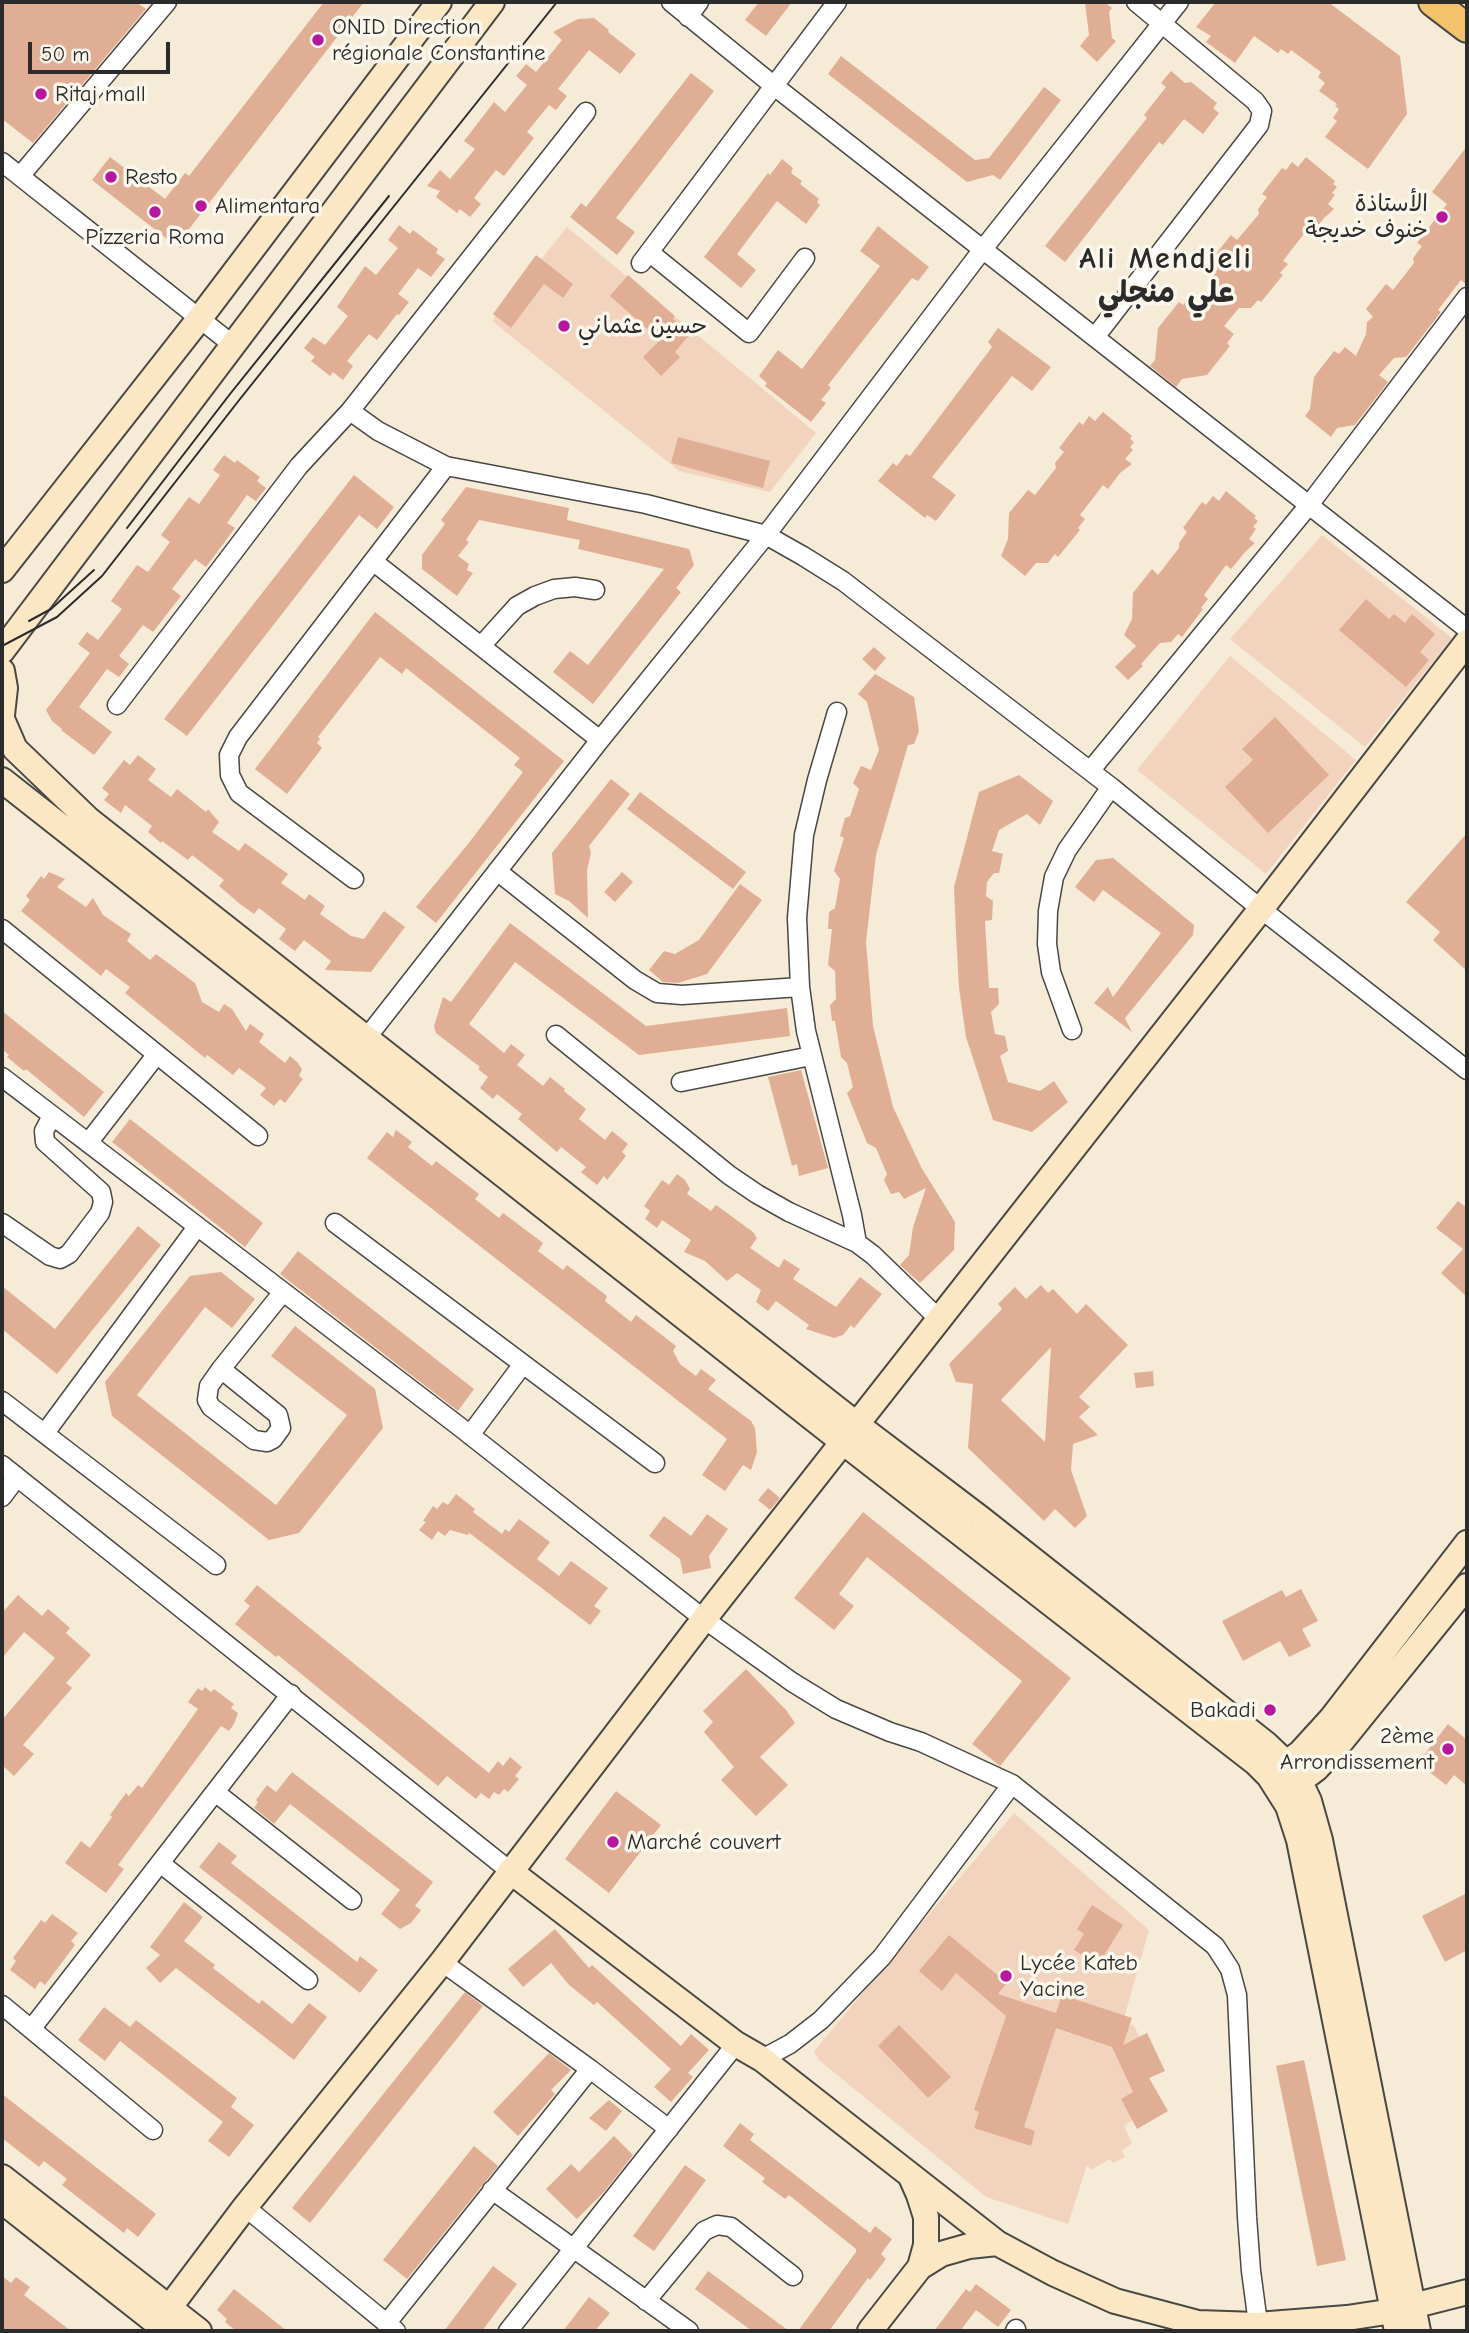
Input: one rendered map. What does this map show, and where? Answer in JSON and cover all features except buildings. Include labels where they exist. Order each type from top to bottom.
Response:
[{"type":"main road","points":[[2,570],[200,318],[439,2]]},
{"type":"main road","points":[[2,651],[492,2]]},
{"type":"main road","points":[[1433,2],[1467,28]]},
{"type":"main road","points":[[161,2324],[245,2207],[442,1962],[704,1619],[1467,642]]},
{"type":"main road","points":[[2,671],[5,688],[2,717],[15,750],[89,820],[360,1046],[850,1433],[1256,1763],[1284,1779],[1310,1801],[1401,2316]]},
{"type":"main road","points":[[2,780],[360,1046]]},
{"type":"main road","points":[[850,1433],[980,1518],[1266,1744],[1284,1779],[1299,1840],[1401,2316],[1418,2331]]},
{"type":"main road","points":[[1315,1820],[1328,1740],[1467,1543]]},
{"type":"main road","points":[[1284,1779],[1328,1740],[1467,1586]]},
{"type":"main road","points":[[1266,1744],[1289,1745],[1310,1739],[1328,1740]]},
{"type":"main road","points":[[510,1871],[736,2044],[762,2059],[997,2243],[1053,2273],[1115,2301],[1198,2323],[1258,2328],[1347,2318],[1401,2316],[1467,2292]]},
{"type":"main road","points":[[2,2176],[161,2324]]},
{"type":"main road","points":[[911,2177],[926,2217],[926,2245],[920,2267]]},
{"type":"main road","points":[[2,2201],[161,2324],[199,2331]]},
{"type":"main road","points":[[870,2331],[920,2267],[941,2254],[969,2246],[997,2243]]},
{"type":"street","points":[[21,175],[167,2]]},
{"type":"street","points":[[671,2],[1467,629]]},
{"type":"street","points":[[688,17],[699,2]]},
{"type":"street","points":[[804,258],[749,333],[645,258],[836,2]]},
{"type":"street","points":[[1095,337],[1259,125],[1262,111],[1255,101],[1136,2]]},
{"type":"street","points":[[360,1046],[600,740],[766,535],[983,249],[1179,2]]},
{"type":"street","points":[[117,705],[299,466],[350,411],[586,112]]},
{"type":"street","points":[[2,162],[233,345]]},
{"type":"street","points":[[1090,771],[1309,505],[1467,297]]},
{"type":"street","points":[[350,411],[378,430],[446,466],[646,504],[766,535],[843,581],[1111,787],[1261,909],[1467,1070]]},
{"type":"street","points":[[354,879],[239,793],[228,765],[238,737],[446,466]]},
{"type":"street","points":[[374,562],[600,740]]},
{"type":"street","points":[[481,646],[517,606],[535,596],[565,588],[595,590]]},
{"type":"street","points":[[837,712],[804,835],[797,918],[800,987],[811,1056],[857,1243]]},
{"type":"street","points":[[1072,1030],[1051,972],[1047,944],[1048,911],[1054,877],[1067,850],[1111,787]]},
{"type":"street","points":[[497,871],[635,981],[657,993],[682,995],[800,987]]},
{"type":"street","points":[[2,929],[258,1136]]},
{"type":"street","points":[[556,1035],[729,1175],[789,1212],[857,1243],[939,1319]]},
{"type":"street","points":[[88,1143],[157,1054]]},
{"type":"street","points":[[681,1082],[811,1056]]},
{"type":"street","points":[[2,1077],[470,1435],[704,1619],[792,1682],[836,1709],[921,1742],[1012,1784],[1205,1937],[1223,1956],[1230,1969],[1237,1995],[1247,2217],[1258,2328]]},
{"type":"street","points":[[2,1223],[50,1256],[60,1259],[69,1254],[100,1213],[103,1202],[97,1188],[45,1142],[44,1131],[52,1116]]},
{"type":"street","points":[[335,1223],[655,1463]]},
{"type":"street","points":[[45,1433],[197,1227]]},
{"type":"street","points":[[221,1369],[282,1293]]},
{"type":"street","points":[[470,1435],[523,1364]]},
{"type":"street","points":[[2,1401],[216,1565]]},
{"type":"street","points":[[2,1465],[510,1871]]},
{"type":"street","points":[[2,1497],[17,1477]]},
{"type":"street","points":[[32,2028],[291,1694]]},
{"type":"street","points":[[762,2059],[790,2044],[821,2020],[882,1957],[1012,1784]]},
{"type":"street","points":[[215,1792],[352,1900]]},
{"type":"street","points":[[160,1863],[308,1980]]},
{"type":"street","points":[[442,1962],[669,2129]]},
{"type":"street","points":[[2,2005],[153,2130]]},
{"type":"street","points":[[508,2331],[736,2044]]},
{"type":"street","points":[[245,2207],[391,2328],[492,2190],[590,2069]]},
{"type":"street","points":[[492,2190],[689,2331]]},
{"type":"street","points":[[646,2301],[704,2231],[717,2225],[731,2227],[793,2276]]},
{"type":"shaded area","points":[[567,227],[816,433],[770,492],[679,471],[492,321]]},
{"type":"shaded area","points":[[1322,535],[1452,638],[1365,747],[1230,639]]},
{"type":"shaded area","points":[[1230,656],[1356,760],[1266,874],[1137,770]]},
{"type":"shaded area","name":"Lycée Kateb Yacine","points":[[1014,1813],[1149,1930],[1123,2022],[1127,2028],[1133,2024],[1155,2066],[1137,2078],[1154,2106],[1124,2126],[1132,2143],[1122,2151],[1125,2157],[1113,2163],[1110,2159],[1091,2170],[1087,2165],[1068,2224],[986,2197],[819,2060],[814,2051]]},
{"type":"tram line","points":[[2,646],[57,617],[102,576],[557,2]]},
{"type":"tram line","points":[[127,528],[230,394],[389,196]]},
{"type":"tram line","points":[[29,621],[51,609],[94,570]]},
{"type":"place","name":"ONID Direction régionale Constantine","points":[[318,40]]},
{"type":"place","name":"Ritaj mall","points":[[41,94]]},
{"type":"place","name":"Resto","points":[[111,177]]},
{"type":"place","name":"Alimentara","points":[[201,206]]},
{"type":"place","name":"Pizzeria Roma","points":[[155,212]]},
{"type":"place","name":"الأستاذة خنوف خديجة","points":[[1442,217]]},
{"type":"place","name":"حسين عثماني","points":[[564,326]]},
{"type":"place","name":"Bakadi","points":[[1270,1710]]},
{"type":"place","name":"2ème Arrondissement","points":[[1448,1749]]},
{"type":"place","name":"Marché couvert","points":[[613,1842]]},
{"type":"place","name":"Lycée Kateb Yacine","points":[[1006,1976]]},
{"type":"district","name":"Ali Mendjeli علي منجلي","points":[[1166,277]]}]
